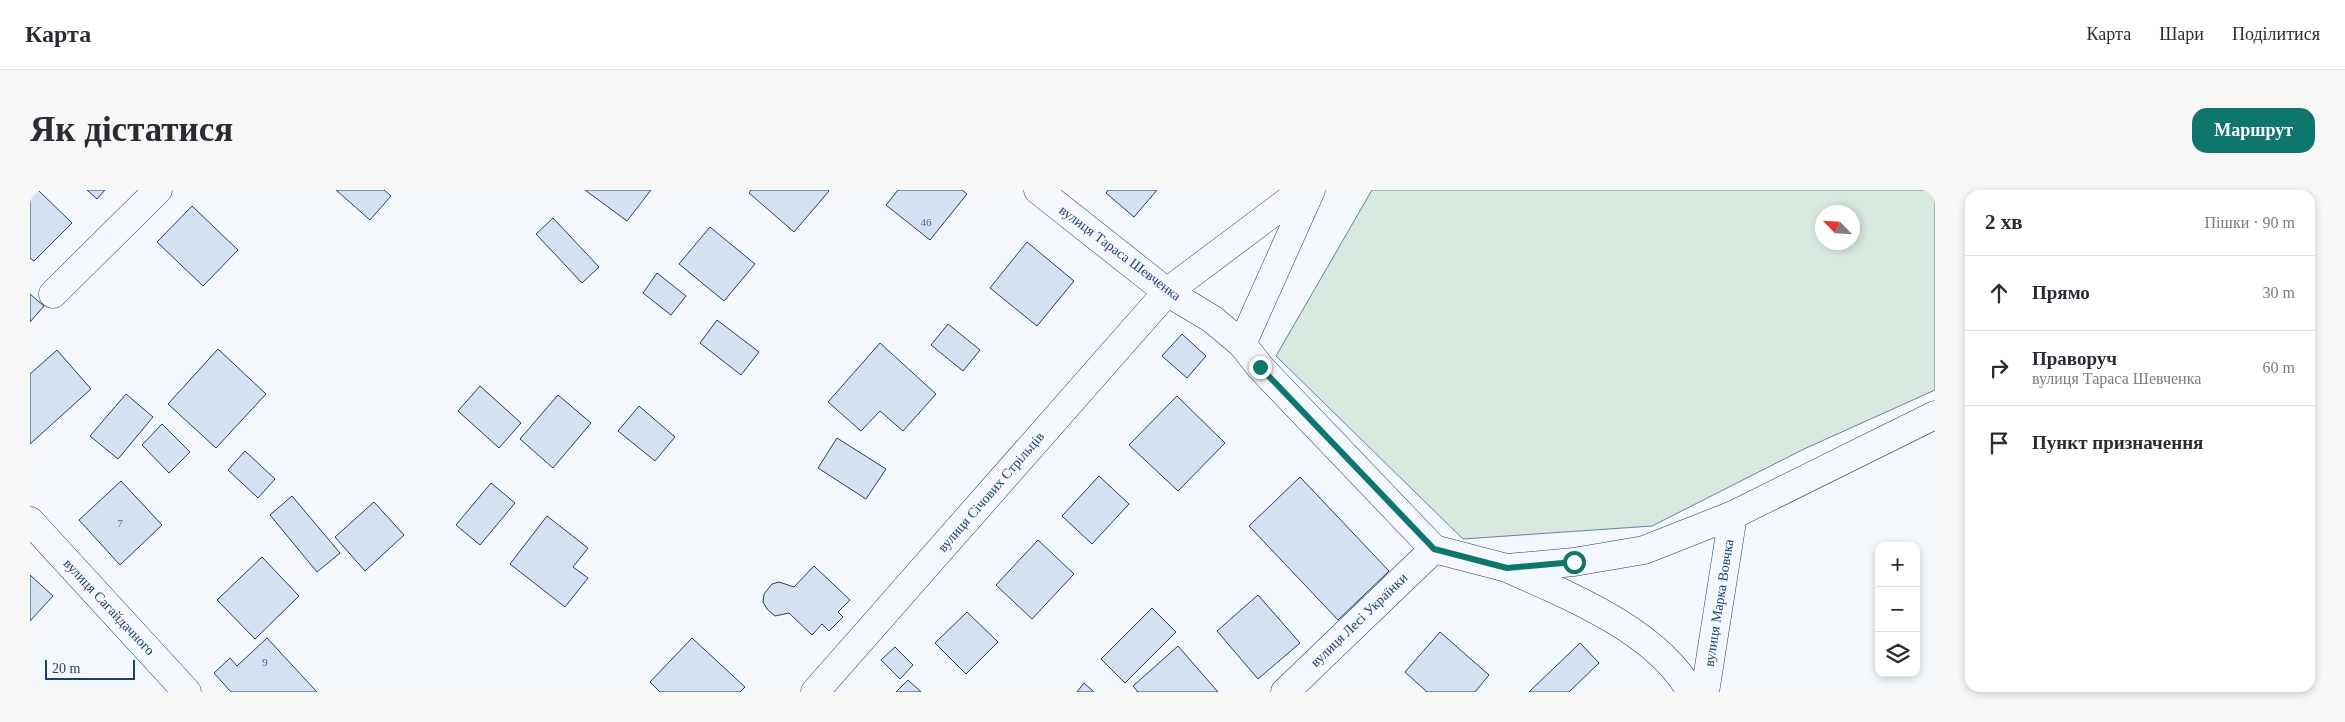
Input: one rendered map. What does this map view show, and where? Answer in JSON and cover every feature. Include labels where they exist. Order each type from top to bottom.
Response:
[{"type":"street","points":[[53,294],[158,190]]},
{"type":"street","name":"вулиця Тараса Шевченка","points":[[1038,190],[1167,292],[1212,319],[1242,344],[1260,367],[1434,549]]},
{"type":"street","name":"вулиця Січових Стрільців","points":[[815,692],[1167,292],[1303,190]]},
{"type":"street","points":[[1242,344],[1311,190]]},
{"type":"street","points":[[1507,568],[1574,562],[1644,550],[1733,515],[1935,415]]},
{"type":"street","name":"вулиця Марка Вовчка","points":[[1704,692],[1733,515]]},
{"type":"street","name":"вулиця Сагайдачного","points":[[30,521],[188,692]]},
{"type":"street","points":[[1434,549],[1507,568],[1588,604],[1654,648],[1685,681],[1691,692]]},
{"type":"street","name":"вулиця Лесі Українки","points":[[1285,692],[1434,549]]},
{"type":"shaded area","points":[[1372,190],[1935,190],[1935,390],[1804,449],[1652,526],[1463,539],[1276,356]]},
{"type":"building","points":[[30,190],[38,190],[72,223],[34,261],[30,258]]},
{"type":"building","points":[[87,190],[105,190],[97,199]]},
{"type":"building","points":[[336,190],[384,190],[391,196],[370,220]]},
{"type":"building","points":[[585,190],[651,190],[627,221]]},
{"type":"building","points":[[751,190],[829,191],[794,232],[749,193]]},
{"type":"building","points":[[898,190],[962,190],[967,194],[930,240],[886,205]]},
{"type":"building","points":[[1108,190],[1157,190],[1134,217],[1106,193]]},
{"type":"building","points":[[192,206],[238,250],[203,286],[157,242]]},
{"type":"building","points":[[553,218],[599,267],[582,283],[536,234]]},
{"type":"building","points":[[710,227],[755,264],[724,301],[679,264]]},
{"type":"building","points":[[1027,242],[1074,281],[1037,326],[990,288]]},
{"type":"building","points":[[657,273],[686,296],[671,315],[643,293]]},
{"type":"building","points":[[30,294],[44,306],[30,322]]},
{"type":"building","points":[[717,320],[759,352],[741,375],[700,343]]},
{"type":"building","points":[[948,324],[980,350],[963,371],[931,345]]},
{"type":"building","points":[[1182,334],[1206,356],[1187,378],[1162,356]]},
{"type":"building","points":[[880,343],[936,394],[903,431],[880,411],[861,431],[828,402]]},
{"type":"building","points":[[218,349],[266,394],[216,448],[168,404]]},
{"type":"building","points":[[57,350],[91,389],[30,444],[30,374]]},
{"type":"building","points":[[480,386],[521,423],[499,448],[458,411]]},
{"type":"building","points":[[126,394],[153,417],[118,459],[90,436]]},
{"type":"building","points":[[558,395],[591,423],[553,468],[520,439]]},
{"type":"building","points":[[1177,396],[1225,443],[1178,491],[1129,445]]},
{"type":"building","points":[[639,406],[675,437],[655,461],[618,431]]},
{"type":"building","points":[[162,424],[190,452],[169,473],[142,445]]},
{"type":"building","points":[[837,438],[886,469],[866,499],[818,468]]},
{"type":"building","points":[[245,451],[275,479],[258,498],[228,470]]},
{"type":"building","points":[[1099,476],[1129,504],[1092,544],[1062,516]]},
{"type":"building","points":[[1300,477],[1389,571],[1338,620],[1249,526]]},
{"type":"building","points":[[121,481],[162,525],[120,565],[79,520]]},
{"type":"building","points":[[491,483],[515,503],[480,545],[456,525]]},
{"type":"building","points":[[292,496],[340,553],[317,572],[270,515]]},
{"type":"building","points":[[374,502],[404,535],[365,571],[335,537]]},
{"type":"building","points":[[547,516],[588,548],[573,567],[588,578],[565,607],[510,564]]},
{"type":"building","points":[[1038,540],[1074,574],[1032,619],[996,585]]},
{"type":"building","points":[[262,557],[299,596],[255,639],[217,600]]},
{"type":"building","points":[[814,566],[850,600],[838,612],[843,617],[829,631],[822,624],[812,635],[789,613],[775,616],[767,609],[763,602],[764,594],[772,584],[779,582],[794,587]]},
{"type":"building","points":[[30,575],[53,596],[30,621]]},
{"type":"building","points":[[1258,595],[1300,643],[1258,679],[1217,631]]},
{"type":"building","points":[[1152,608],[1176,632],[1125,683],[1101,659]]},
{"type":"building","points":[[967,612],[998,642],[966,674],[935,643]]},
{"type":"building","points":[[1440,632],[1489,675],[1475,692],[1427,692],[1405,672]]},
{"type":"building","points":[[267,638],[317,692],[231,692],[214,673],[230,658],[237,666]]},
{"type":"building","points":[[692,638],[745,687],[740,692],[660,692],[650,682]]},
{"type":"building","points":[[1580,643],[1599,663],[1569,692],[1529,692]]},
{"type":"building","points":[[1178,646],[1218,692],[1138,692],[1133,686]]},
{"type":"building","points":[[895,647],[913,665],[900,679],[881,660]]},
{"type":"building","points":[[908,680],[921,692],[896,692]]},
{"type":"building","points":[[1084,683],[1094,692],[1077,692]]},
{"type":"route","points":[[1260,367],[1434,549],[1507,568],[1574,562]]}]
